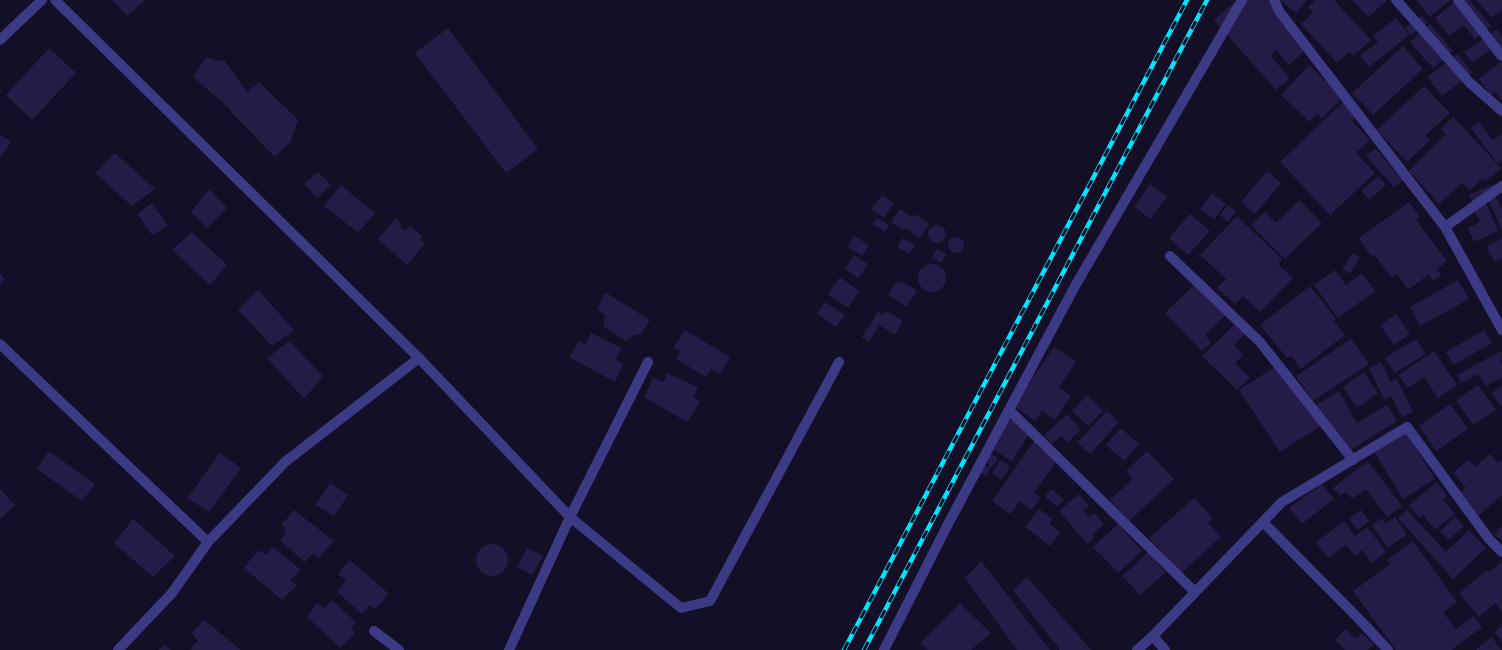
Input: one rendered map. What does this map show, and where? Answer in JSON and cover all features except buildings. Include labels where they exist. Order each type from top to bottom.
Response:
[{"type":"street","points":[[0,40],[42,0]]},
{"type":"street","points":[[55,0],[420,358],[570,517],[681,608],[710,601],[839,362]]},
{"type":"street","points":[[884,650],[947,526],[1076,286],[1242,0]]},
{"type":"street","points":[[1274,0],[1279,11],[1445,228],[1502,330]]},
{"type":"street","points":[[1396,0],[1470,82],[1502,110]]},
{"type":"street","points":[[1458,0],[1502,56]]},
{"type":"street","points":[[1445,228],[1502,186]]},
{"type":"street","points":[[1170,256],[1260,342],[1353,460]]},
{"type":"street","points":[[0,344],[208,542]]},
{"type":"street","points":[[118,650],[172,593],[208,542],[285,462],[420,358]]},
{"type":"street","points":[[510,650],[570,517],[648,362]]},
{"type":"street","points":[[1009,410],[1195,592]]},
{"type":"street","points":[[1137,650],[1153,636],[1282,502],[1407,427],[1489,540],[1502,552]]},
{"type":"street","points":[[1263,522],[1388,650]]},
{"type":"street","points":[[374,631],[399,650]]},
{"type":"street","points":[[1153,636],[1165,650]]},
{"type":"railway","points":[[844,650],[1187,0]]},
{"type":"railway","points":[[864,650],[1207,0]]}]
